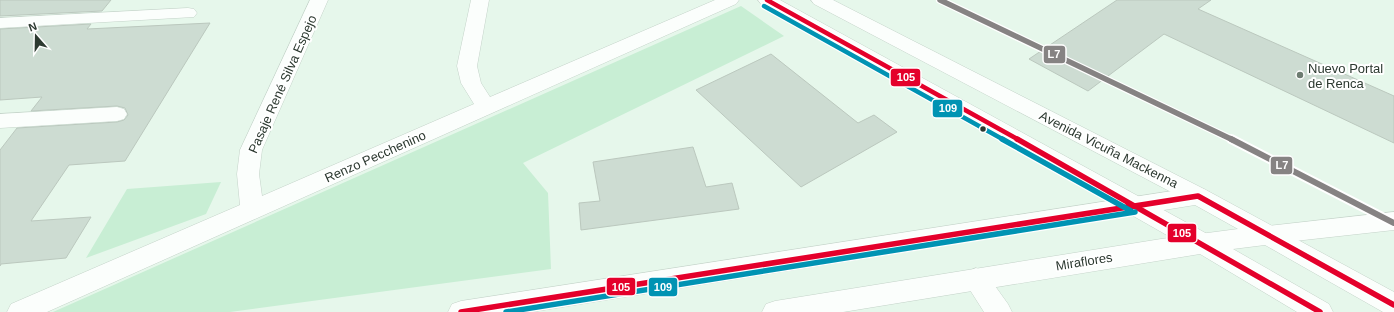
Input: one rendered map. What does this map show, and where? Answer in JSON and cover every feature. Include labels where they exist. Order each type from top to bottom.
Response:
[{"type":"street","name":"Pasaje René Silva Espejo","points":[[250,201],[249,162],[256,138],[319,0]]},
{"type":"street","points":[[480,0],[467,66],[467,76],[470,84],[487,107]]},
{"type":"street","name":"Renzo Pecchenino","points":[[20,312],[250,201],[487,107],[730,0]]},
{"type":"street","points":[[767,0],[1202,243],[1320,312]]},
{"type":"street","name":"Avenida Vicuña Mackenna","points":[[820,0],[1198,196],[1394,305]]},
{"type":"street","points":[[0,23],[188,14]]},
{"type":"street","points":[[0,121],[117,114]]},
{"type":"street","points":[[461,312],[1198,196]]},
{"type":"street","name":"Miraflores","points":[[775,312],[1202,243],[1394,221]]},
{"type":"street","points":[[976,279],[999,312]]},
{"type":"green space","points":[[741,6],[784,36],[523,163],[548,193],[551,269],[230,312],[53,312]]},
{"type":"green space","points":[[221,182],[206,214],[86,258],[127,189]]},
{"type":"building","points":[[0,0],[111,0],[102,11],[0,16]]},
{"type":"building","name":"Nuevo Portal de Renca","points":[[1117,0],[1211,0],[1198,9],[1394,96],[1394,143],[1164,34],[1088,91],[1029,59]]},
{"type":"building","points":[[210,23],[125,161],[69,165],[31,221],[91,217],[66,258],[1,264],[0,266],[0,150],[17,128],[117,122],[124,120],[128,115],[125,108],[117,106],[31,111],[42,97],[0,100],[0,29],[91,24],[87,29]]},
{"type":"building","points":[[771,54],[858,123],[874,115],[897,132],[801,187],[696,90]]},
{"type":"building","points":[[693,147],[706,187],[732,183],[739,209],[581,230],[579,203],[600,201],[593,162]]},
{"type":"transit line","name":"105","points":[[767,0],[1067,167],[1320,312]]},
{"type":"transit line","name":"L7","points":[[940,0],[1225,136],[1394,223]]},
{"type":"transit line","name":"109","points":[[764,6],[1131,211]]},
{"type":"transit line","name":"105","points":[[461,312],[1198,196],[1394,305]]},
{"type":"transit line","name":"109","points":[[506,312],[1135,212]]},
{"type":"place","name":"Nuevo Portal de Renca","points":[[1300,75]]}]
